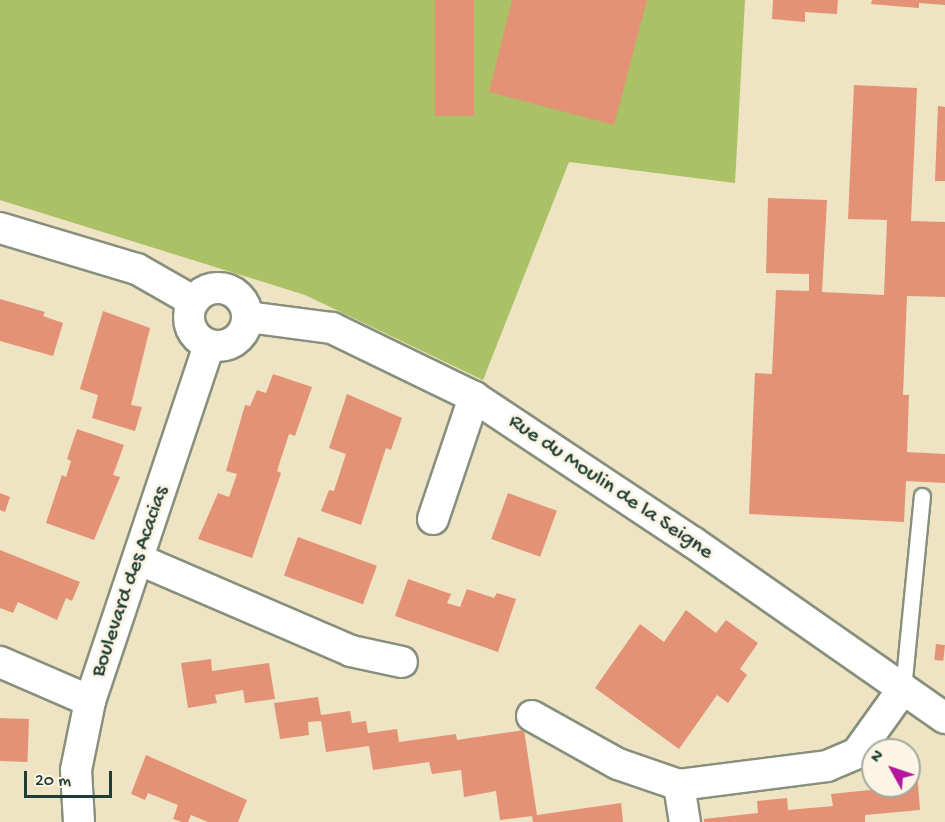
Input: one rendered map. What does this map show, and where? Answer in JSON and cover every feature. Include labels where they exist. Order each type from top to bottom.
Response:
[{"type":"street","points":[[0,228],[137,270],[193,301]]},
{"type":"street","points":[[209,288],[228,288],[244,301],[248,317],[245,331],[235,342],[209,346],[197,338],[189,324],[193,301],[209,288]]},
{"type":"street","name":"Rue du Moulin de la Seigne","points":[[248,317],[332,328],[474,397],[945,718]]},
{"type":"street","name":"Boulevard des Acacias","points":[[80,822],[76,770],[90,701],[140,560],[209,346]]},
{"type":"street","points":[[433,519],[474,397]]},
{"type":"street","points":[[140,560],[351,651],[402,662]]},
{"type":"street","points":[[0,662],[90,701]]},
{"type":"street","points":[[532,716],[618,764],[679,785],[827,766],[857,753],[903,689]]},
{"type":"street","points":[[679,785],[685,822]]},
{"type":"lane","points":[[903,689],[922,496]]},
{"type":"green space","points":[[0,0],[745,0],[735,183],[569,162],[483,380],[305,295],[0,200]]},
{"type":"building","points":[[435,0],[474,0],[474,116],[435,116]]},
{"type":"building","points":[[512,0],[647,0],[614,125],[489,92]]},
{"type":"building","points":[[773,0],[838,0],[837,14],[805,12],[805,22],[772,19]]},
{"type":"building","points":[[872,0],[945,0],[945,5],[919,3],[919,8],[871,4]]},
{"type":"building","points":[[854,85],[917,88],[911,221],[945,222],[945,297],[907,296],[903,395],[909,395],[907,452],[945,454],[945,483],[906,481],[904,522],[749,514],[755,373],[772,374],[776,290],[809,291],[809,274],[766,273],[768,198],[827,200],[822,292],[884,295],[887,220],[848,219]]},
{"type":"building","points":[[938,106],[945,107],[945,181],[935,181]]},
{"type":"building","points":[[0,299],[45,312],[43,316],[63,323],[53,356],[0,341]]},
{"type":"building","points":[[103,311],[150,328],[131,405],[142,407],[135,431],[92,418],[98,395],[80,389]]},
{"type":"building","points":[[273,374],[312,387],[295,436],[289,434],[277,471],[281,473],[252,558],[198,539],[218,493],[229,497],[237,474],[226,471],[245,405],[250,406],[257,390],[266,393]]},
{"type":"building","points":[[347,394],[402,418],[391,450],[386,448],[361,525],[321,511],[329,490],[334,491],[346,454],[329,448]]},
{"type":"building","points":[[77,429],[124,445],[113,475],[120,477],[94,540],[46,523],[62,475],[66,477],[71,461],[67,459]]},
{"type":"building","points":[[0,493],[10,497],[5,512],[0,510]]},
{"type":"building","points":[[508,493],[557,511],[540,557],[491,539]]},
{"type":"building","points":[[298,537],[377,566],[363,604],[284,576]]},
{"type":"building","points":[[0,550],[80,582],[72,601],[66,598],[57,620],[18,602],[13,613],[0,608]]},
{"type":"building","points":[[408,579],[451,594],[447,603],[460,607],[467,589],[494,598],[497,593],[516,599],[498,652],[395,616]]},
{"type":"building","points":[[686,610],[716,633],[726,620],[758,643],[740,669],[747,675],[728,703],[717,695],[679,749],[595,688],[640,624],[664,642]]},
{"type":"building","points":[[936,644],[945,645],[943,661],[934,660]]},
{"type":"building","points":[[211,659],[212,671],[269,663],[275,699],[245,703],[243,690],[215,695],[217,703],[188,708],[181,663]]},
{"type":"building","points":[[318,697],[321,715],[350,711],[352,723],[366,721],[368,733],[397,729],[399,742],[456,734],[457,740],[524,730],[537,815],[621,803],[623,822],[533,822],[532,816],[500,820],[496,791],[464,797],[461,770],[432,774],[429,762],[373,770],[369,746],[326,752],[321,721],[308,722],[309,735],[280,739],[274,703]]},
{"type":"building","points":[[0,718],[29,719],[27,762],[0,761]]},
{"type":"building","points":[[146,755],[247,800],[238,822],[208,822],[191,815],[188,822],[182,822],[173,819],[178,805],[148,793],[145,800],[131,794]]},
{"type":"building","points":[[861,791],[861,798],[919,798],[920,810],[865,815],[865,822],[704,822],[704,819],[758,813],[757,801],[787,798],[788,810],[833,806],[831,794]]}]
